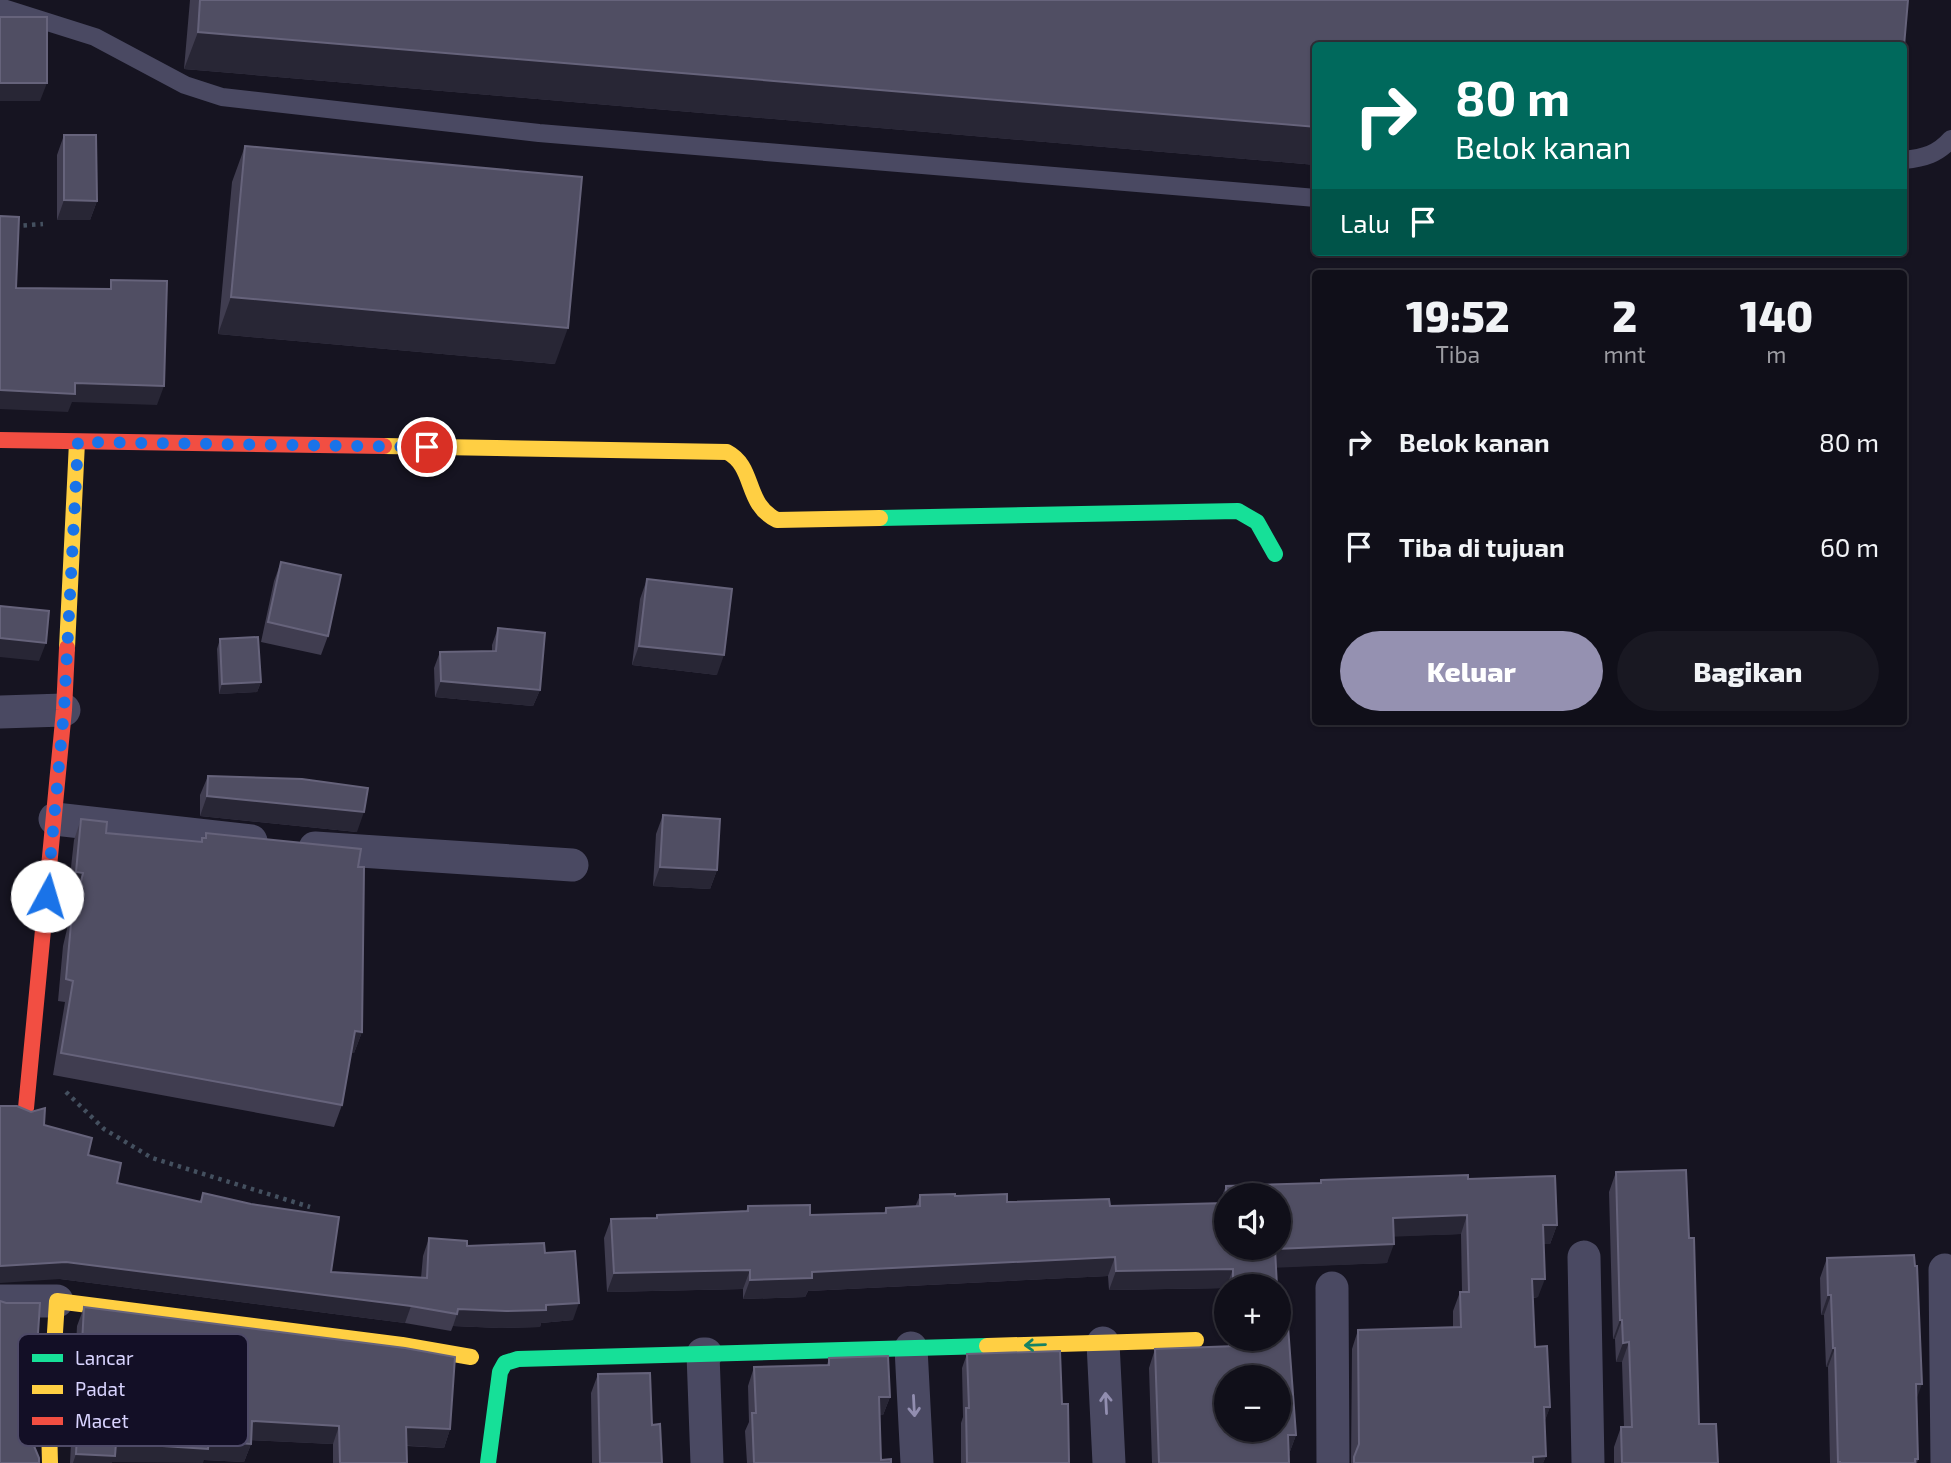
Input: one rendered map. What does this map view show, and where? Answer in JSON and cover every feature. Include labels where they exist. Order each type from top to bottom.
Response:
[{"type":"street","points":[[0,440],[727,452],[740,460],[754,500],[765,515],[777,520],[1237,510],[1262,527],[1276,554]]},
{"type":"street","points":[[26,1108],[64,710],[78,442]]},
{"type":"street","points":[[0,712],[64,710]]},
{"type":"street","points":[[55,820],[324,849],[572,865]]},
{"type":"street","points":[[1584,1257],[1588,1463]]},
{"type":"street","points":[[1945,1270],[1947,1463]]},
{"type":"street","points":[[1332,1288],[1332,1463]]},
{"type":"street","points":[[0,1301],[57,1301],[402,1345],[471,1357]]},
{"type":"street","points":[[55,1334],[57,1301]]},
{"type":"street","points":[[488,1463],[500,1372],[505,1363],[518,1359],[1196,1340]]},
{"type":"street","points":[[1103,1343],[1109,1463]]},
{"type":"street","points":[[911,1348],[917,1463]]},
{"type":"street","points":[[706,1354],[703,1354],[707,1463]]},
{"type":"lane","points":[[0,6],[95,37],[185,85],[222,97],[539,133],[1312,198]]},
{"type":"lane","points":[[1907,160],[1924,157],[1941,150],[1951,139]]},
{"type":"path","points":[[11,226],[43,224]]},
{"type":"path","points":[[28,1074],[66,1091],[104,1129],[152,1158],[310,1207]]},
{"type":"building","points":[[200,0],[1908,0],[1904,42],[1312,42],[1312,127],[198,32]]},
{"type":"building","points":[[0,17],[47,17],[47,83],[0,83]]},
{"type":"building","points":[[64,135],[96,135],[97,201],[64,200]]},
{"type":"building","points":[[245,146],[582,177],[568,328],[231,297]]},
{"type":"building","points":[[0,216],[19,217],[16,288],[111,289],[111,280],[167,281],[164,386],[75,383],[75,394],[0,390]]},
{"type":"building","points":[[281,562],[341,575],[328,636],[268,622]]},
{"type":"building","points":[[647,579],[732,589],[724,655],[639,646]]},
{"type":"building","points":[[0,606],[49,611],[46,643],[0,638]]},
{"type":"building","points":[[498,628],[545,633],[540,690],[441,681],[440,652],[496,651]]},
{"type":"building","points":[[258,637],[261,682],[222,684],[220,639]]},
{"type":"building","points":[[208,776],[302,779],[368,788],[364,812],[207,796]]},
{"type":"building","points":[[663,815],[720,819],[717,870],[660,867]]},
{"type":"building","points":[[81,819],[107,822],[106,833],[202,842],[206,833],[361,849],[358,867],[364,867],[362,1032],[355,1031],[342,1105],[61,1053],[73,981],[66,979],[71,924],[83,873],[76,872]]},
{"type":"building","points":[[0,1106],[17,1106],[31,1112],[45,1108],[44,1125],[92,1138],[88,1155],[121,1163],[117,1183],[201,1202],[203,1193],[251,1204],[339,1217],[331,1272],[427,1278],[429,1238],[467,1241],[467,1246],[544,1243],[545,1253],[575,1251],[579,1303],[546,1305],[546,1310],[458,1309],[457,1314],[66,1262],[0,1266]]},
{"type":"building","points":[[1686,1170],[1689,1238],[1694,1238],[1699,1424],[1716,1424],[1718,1463],[1622,1463],[1621,1427],[1632,1427],[1629,1342],[1623,1343],[1620,1320],[1616,1172]]},
{"type":"building","points":[[1468,1175],[1468,1179],[1555,1176],[1557,1225],[1543,1225],[1545,1279],[1532,1279],[1535,1347],[1547,1346],[1550,1407],[1544,1407],[1546,1456],[1533,1457],[1533,1463],[1354,1463],[1359,1444],[1358,1330],[1461,1327],[1460,1292],[1469,1292],[1467,1215],[1393,1218],[1394,1244],[1291,1248],[1291,1184],[1321,1183],[1321,1180]]},
{"type":"building","points":[[955,1194],[1007,1194],[1007,1202],[1109,1199],[1110,1206],[1214,1203],[1214,1260],[1276,1260],[1276,1274],[1233,1274],[1233,1269],[1116,1271],[1115,1257],[812,1272],[812,1278],[750,1280],[750,1270],[614,1273],[611,1219],[748,1211],[748,1206],[810,1205],[810,1215],[886,1213],[886,1208],[920,1206],[920,1195]]},
{"type":"building","points":[[1914,1255],[1917,1266],[1922,1384],[1916,1384],[1918,1459],[1915,1459],[1915,1463],[1840,1463],[1835,1348],[1831,1295],[1828,1295],[1827,1258]]},
{"type":"building","points":[[0,1301],[40,1303],[38,1334],[18,1334],[18,1446],[34,1446],[39,1463],[0,1463]]},
{"type":"building","points":[[84,1307],[405,1348],[455,1357],[450,1429],[406,1427],[407,1463],[340,1463],[339,1426],[252,1421],[251,1444],[248,1444],[248,1334],[83,1334]]},
{"type":"building","points":[[1214,1347],[1214,1351],[1290,1351],[1291,1365],[1214,1365],[1214,1442],[1288,1442],[1289,1463],[1159,1463],[1155,1349]]},
{"type":"building","points":[[1060,1351],[1062,1404],[1068,1404],[1069,1463],[967,1463],[967,1354]]},
{"type":"building","points":[[888,1356],[890,1397],[879,1397],[881,1460],[891,1459],[891,1463],[754,1463],[754,1367],[829,1365],[829,1358]]},
{"type":"building","points":[[1291,1367],[1296,1435],[1291,1435]]},
{"type":"building","points":[[650,1373],[652,1425],[660,1424],[662,1463],[600,1463],[598,1374]]},
{"type":"building","points":[[76,1446],[116,1446],[115,1456],[76,1454]]},
{"type":"building","points":[[162,1446],[208,1446],[208,1449]]},
{"type":"traffic: fast","points":[[880,518],[1238,511],[1257,522],[1275,554]]},
{"type":"traffic: fast","points":[[488,1463],[500,1372],[505,1363],[518,1359],[987,1346]]},
{"type":"traffic: slow","points":[[67,648],[77,442]]},
{"type":"traffic: slow","points":[[384,446],[727,452],[742,467],[759,505],[777,520],[880,518]]},
{"type":"traffic: slow","points":[[55,1334],[57,1301],[402,1345],[471,1357]]},
{"type":"traffic: slow","points":[[987,1346],[1196,1340]]},
{"type":"traffic: slow","points":[[50,1446],[50,1463]]},
{"type":"traffic: jam","points":[[0,440],[384,446]]},
{"type":"traffic: jam","points":[[26,1108],[64,710],[67,648]]},
{"type":"route","points":[[47,896],[64,710],[78,442],[427,447]]}]
